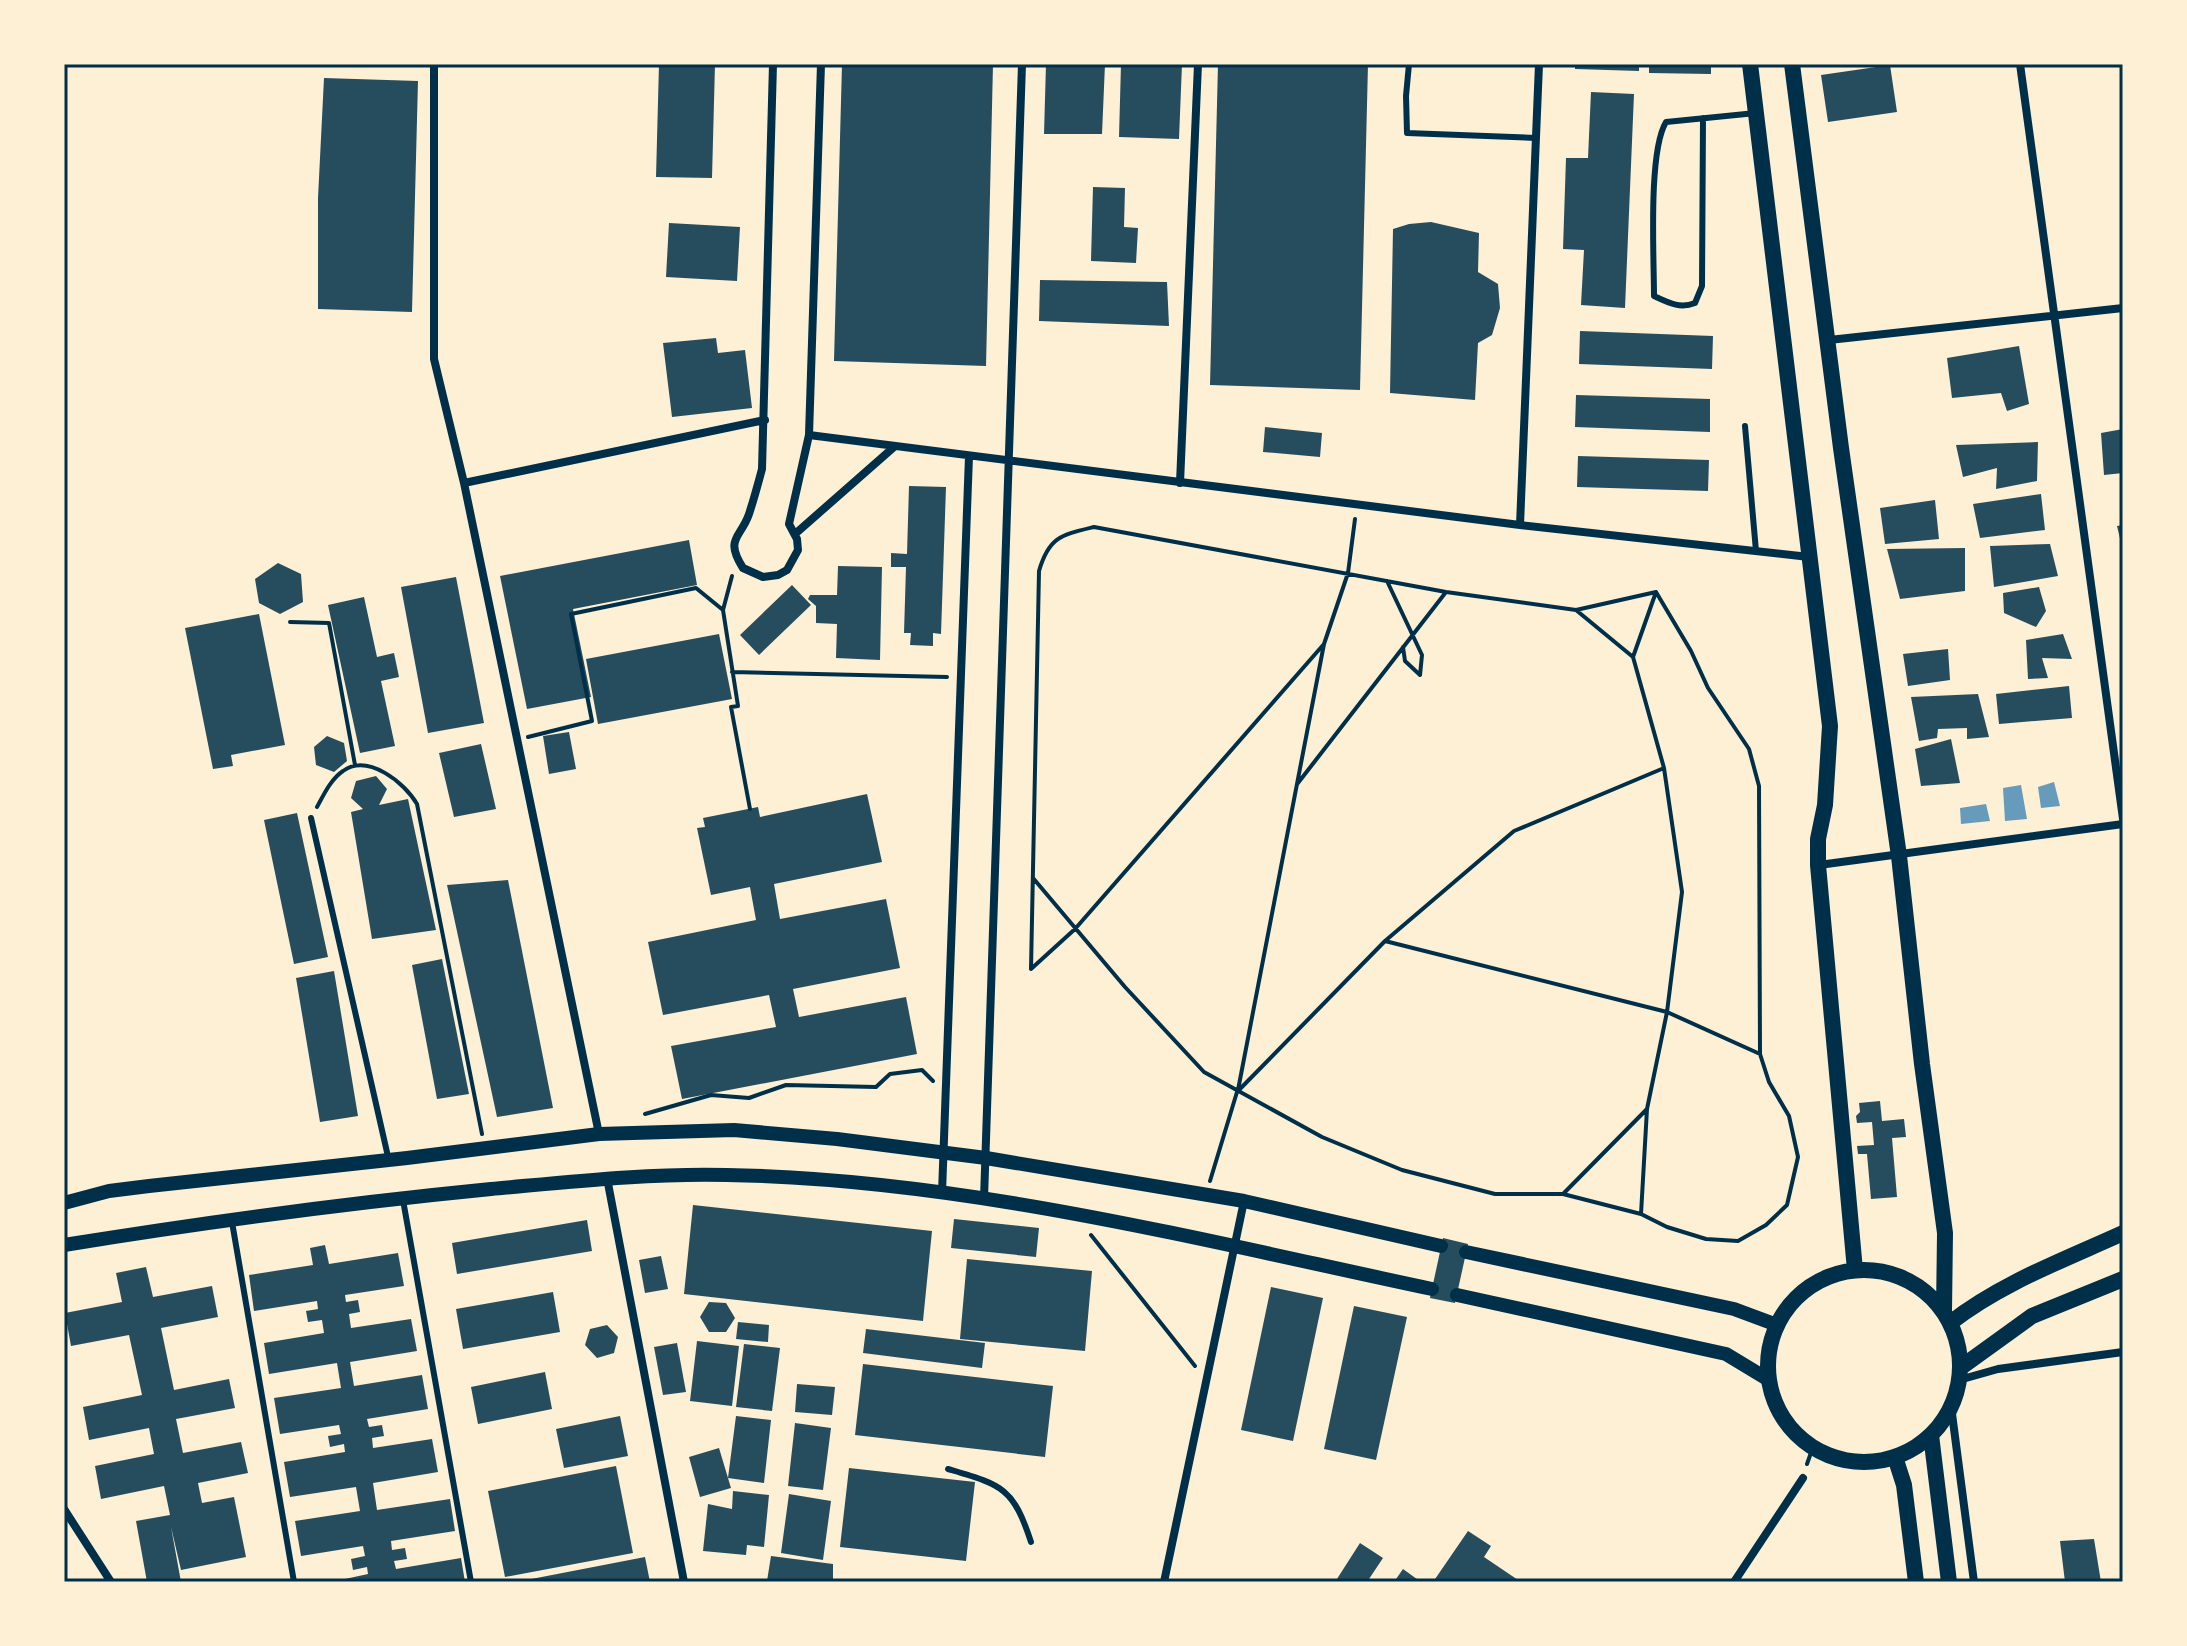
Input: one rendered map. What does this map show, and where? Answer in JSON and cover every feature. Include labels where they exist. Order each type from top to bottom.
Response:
[{"type":"main road","points":[[1750,64],[1830,726],[1818,865],[1855,1270]]},
{"type":"main road","points":[[1792,64],[1841,448],[1899,856],[1945,1233],[1947,1318],[1958,1345],[1960,1374],[1951,1406],[1931,1435],[1914,1448],[1874,1462],[1853,1462],[1832,1457],[1813,1447],[1792,1429],[1777,1406],[1769,1380],[1769,1352],[1777,1325],[1787,1307],[1809,1287],[1836,1274],[1855,1270],[1884,1272],[1916,1287],[1947,1318]]},
{"type":"main road","points":[[1947,1318],[1999,1290],[2123,1233]]},
{"type":"main road","points":[[1960,1374],[2032,1316],[2123,1279]]},
{"type":"main road","points":[[1931,1435],[1949,1582]]},
{"type":"main road","points":[[1895,1457],[1904,1485],[1916,1582]]},
{"type":"street","points":[[434,64],[434,359],[464,483],[599,1134]]},
{"type":"street","points":[[773,64],[762,469],[748,520],[735,538],[737,558],[743,568],[763,577],[778,575],[794,561],[798,550],[789,524],[809,435],[821,64]]},
{"type":"street","points":[[984,1199],[1022,64]]},
{"type":"street","points":[[1180,483],[1198,64]]},
{"type":"street","points":[[1520,525],[1539,64]]},
{"type":"street","points":[[1818,865],[2123,822],[2020,64]]},
{"type":"street","points":[[1829,340],[2123,308]]},
{"type":"street","points":[[464,483],[765,420]]},
{"type":"street","points":[[809,435],[1520,525],[1811,557]]},
{"type":"street","points":[[795,534],[894,447]]},
{"type":"street","points":[[942,1193],[969,456]]},
{"type":"street","points":[[64,1203],[109,1191],[389,1161],[599,1134],[734,1130],[837,1139],[986,1158],[1244,1201],[1441,1246]]},
{"type":"street","points":[[64,1245],[232,1219],[403,1198],[607,1178],[726,1175],[855,1182],[984,1199],[1076,1215],[1432,1289]]},
{"type":"street","points":[[607,1178],[684,1582]]},
{"type":"street","points":[[1164,1582],[1244,1201]]},
{"type":"street","points":[[1466,1252],[1734,1309],[1777,1325]]},
{"type":"street","points":[[1457,1295],[1726,1354],[1769,1380]]},
{"type":"street","points":[[1960,1374],[2123,1352]]},
{"type":"street","points":[[1951,1406],[1974,1582]]},
{"type":"street","points":[[1734,1582],[1803,1478]]},
{"type":"street","points":[[64,1509],[111,1582]]},
{"type":"lane","points":[[1409,64],[1407,133],[1536,138]]},
{"type":"lane","points":[[1703,118],[1702,286],[1695,303],[1686,307],[1672,305],[1654,296],[1658,135],[1666,122],[1703,118],[1756,113]]},
{"type":"lane","points":[[1745,426],[1756,551]]},
{"type":"lane","points":[[311,818],[389,1161]]},
{"type":"lane","points":[[403,1198],[471,1582]]},
{"type":"lane","points":[[232,1219],[294,1582]]},
{"type":"lane","points":[[948,1469],[988,1481],[1013,1498],[1031,1542]]},
{"type":"path","points":[[1206,1195],[1237,1092],[1324,644],[1348,573],[1357,505]]},
{"type":"path","points":[[1324,644],[1075,929],[1031,969],[1039,571],[1046,549],[1067,533],[1094,527],[1446,592],[1576,610],[1656,592]]},
{"type":"path","points":[[737,558],[723,610],[738,706],[731,707],[750,809]]},
{"type":"path","points":[[1386,581],[1422,655],[1420,675],[1405,661],[1403,647]]},
{"type":"path","points":[[518,739],[592,721],[571,614],[696,588],[723,610]]},
{"type":"path","points":[[1296,784],[1446,592]]},
{"type":"path","points":[[1033,878],[1204,1072],[1322,1137],[1402,1170],[1495,1194],[1563,1194],[1641,1214],[1667,1227],[1706,1239],[1738,1241],[1766,1225],[1787,1205],[1798,1157],[1789,1116],[1769,1082],[1760,1054],[1759,786],[1749,749],[1708,688],[1691,651],[1656,592]]},
{"type":"path","points":[[1633,657],[1656,592]]},
{"type":"path","points":[[1576,610],[1633,657],[1664,768],[1682,892],[1667,1012],[1647,1109],[1641,1214]]},
{"type":"path","points":[[290,622],[329,623],[355,765]]},
{"type":"path","points":[[731,672],[961,677]]},
{"type":"path","points":[[311,818],[332,782],[344,770],[355,765],[374,768],[392,777],[410,792],[417,804],[485,1148]]},
{"type":"path","points":[[1237,1092],[1385,941],[1514,831],[1664,768]]},
{"type":"path","points":[[1385,941],[1667,1012],[1760,1054]]},
{"type":"path","points":[[640,1116],[711,1095],[749,1098],[786,1085],[876,1087],[890,1074],[922,1070],[946,1100]]},
{"type":"path","points":[[1563,1194],[1647,1109]]},
{"type":"path","points":[[1076,1215],[1207,1380]]},
{"type":"path","points":[[1803,1478],[1813,1447]]},
{"type":"water","points":[[2054,782],[2060,806],[2041,808],[2038,787]]},
{"type":"water","points":[[2021,785],[2027,819],[2005,821],[2003,788]]},
{"type":"water","points":[[1986,804],[1990,821],[1961,824],[1960,808]]},
{"type":"building","points":[[659,64],[715,64],[712,178],[656,177]]},
{"type":"building","points":[[842,64],[993,64],[986,366],[834,361]]},
{"type":"building","points":[[1046,64],[1105,64],[1102,134],[1044,134]]},
{"type":"building","points":[[1121,64],[1182,64],[1179,139],[1119,137]]},
{"type":"building","points":[[1218,64],[1368,64],[1360,390],[1210,385]]},
{"type":"building","points":[[1575,64],[1639,64],[1639,71],[1575,69]]},
{"type":"building","points":[[1649,64],[1711,64],[1711,74],[1649,73]]},
{"type":"building","points":[[1890,65],[1897,112],[1828,122],[1821,75]]},
{"type":"building","points":[[324,78],[418,81],[412,312],[318,309],[318,198]]},
{"type":"building","points":[[1591,92],[1634,94],[1625,308],[1581,305],[1584,250],[1563,249],[1566,158],[1588,158]]},
{"type":"building","points":[[1093,187],[1125,188],[1124,227],[1138,228],[1136,263],[1091,261]]},
{"type":"building","points":[[1431,222],[1479,233],[1478,272],[1498,284],[1500,308],[1492,335],[1478,343],[1475,400],[1390,393],[1393,229]]},
{"type":"building","points":[[669,223],[740,227],[737,281],[666,277]]},
{"type":"building","points":[[1040,280],[1167,282],[1169,326],[1039,321]]},
{"type":"building","points":[[1580,331],[1713,336],[1712,369],[1579,364]]},
{"type":"building","points":[[716,338],[718,353],[745,350],[752,408],[672,417],[663,343]]},
{"type":"building","points":[[2019,346],[2029,404],[2007,411],[2001,393],[1952,398],[1947,358]]},
{"type":"building","points":[[1576,395],[1710,399],[1710,432],[1575,427]]},
{"type":"building","points":[[1265,427],[1322,433],[1320,457],[1263,452]]},
{"type":"building","points":[[2123,429],[2123,473],[2104,475],[2101,433]]},
{"type":"building","points":[[2038,442],[2037,481],[1996,489],[1997,468],[1963,477],[1956,445]]},
{"type":"building","points":[[1578,456],[1709,460],[1708,491],[1577,487]]},
{"type":"building","points":[[909,486],[946,487],[941,634],[933,633],[933,646],[910,645],[911,633],[904,633],[906,567],[891,567],[891,553],[907,554]]},
{"type":"building","points":[[2041,494],[2045,530],[1980,538],[1973,504]]},
{"type":"building","points":[[1935,500],[1939,539],[1885,544],[1880,508]]},
{"type":"building","points":[[2123,525],[2123,547],[2122,547],[2117,526]]},
{"type":"building","points":[[689,540],[697,585],[573,609],[591,697],[527,709],[500,576]]},
{"type":"building","points":[[2050,544],[2058,576],[1994,587],[1990,546]]},
{"type":"building","points":[[1965,548],[1965,591],[1900,599],[1887,549]]},
{"type":"building","points":[[278,563],[301,574],[303,602],[280,614],[259,603],[255,579]]},
{"type":"building","points":[[838,566],[882,567],[880,660],[836,658],[837,624],[816,623],[816,606],[808,599],[810,595],[837,595]]},
{"type":"building","points":[[456,577],[484,723],[428,733],[401,587]]},
{"type":"building","points":[[792,585],[811,605],[759,655],[740,635]]},
{"type":"building","points":[[2039,587],[2046,611],[2036,627],[2004,613],[2003,593]]},
{"type":"building","points":[[364,597],[377,657],[394,653],[399,677],[381,681],[395,746],[360,753],[328,605]]},
{"type":"building","points":[[259,614],[285,745],[231,755],[233,766],[213,769],[185,628]]},
{"type":"building","points":[[719,634],[732,699],[598,724],[586,659]]},
{"type":"building","points":[[2063,634],[2072,659],[2042,658],[2048,678],[2028,679],[2026,640]]},
{"type":"building","points":[[1948,649],[1950,680],[1908,686],[1903,654]]},
{"type":"building","points":[[2069,686],[2072,718],[1999,724],[1996,694]]},
{"type":"building","points":[[1978,694],[1989,737],[1967,739],[1967,728],[1938,729],[1937,738],[1919,741],[1911,697]]},
{"type":"building","points":[[569,732],[576,769],[549,774],[543,736]]},
{"type":"building","points":[[327,736],[344,743],[347,761],[334,772],[316,765],[314,747]]},
{"type":"building","points":[[1951,739],[1960,783],[1921,786],[1915,749]]},
{"type":"building","points":[[481,744],[496,809],[454,817],[439,753]]},
{"type":"building","points":[[376,776],[387,789],[379,805],[408,799],[436,930],[372,939],[351,812],[363,809],[351,798],[356,781]]},
{"type":"building","points":[[867,794],[882,862],[774,884],[780,919],[886,899],[900,968],[793,989],[799,1017],[906,997],[917,1054],[682,1099],[671,1046],[776,1027],[769,995],[663,1015],[648,942],[756,920],[750,887],[711,895],[697,828],[705,827],[703,818],[758,807],[760,817]]},
{"type":"building","points":[[297,813],[328,957],[294,964],[264,820]]},
{"type":"building","points":[[508,880],[553,1108],[497,1117],[447,885]]},
{"type":"building","points":[[442,959],[469,1094],[437,1099],[412,965]]},
{"type":"building","points":[[334,971],[358,1116],[320,1122],[296,978]]},
{"type":"building","points":[[1880,1101],[1882,1121],[1904,1119],[1906,1137],[1892,1138],[1897,1197],[1871,1199],[1867,1154],[1858,1154],[1857,1146],[1874,1145],[1872,1122],[1857,1123],[1856,1116],[1860,1112],[1859,1103]]},
{"type":"building","points":[[693,1205],[932,1231],[923,1321],[684,1294]]},
{"type":"building","points":[[954,1219],[1039,1228],[1036,1257],[951,1248]]},
{"type":"building","points":[[587,1220],[592,1251],[457,1274],[452,1243]]},
{"type":"building","points":[[1443,1238],[1468,1244],[1455,1303],[1430,1298]]},
{"type":"building","points":[[325,1245],[329,1264],[398,1253],[404,1286],[345,1295],[346,1302],[358,1300],[360,1312],[349,1314],[351,1328],[411,1319],[417,1351],[350,1362],[354,1386],[422,1375],[428,1409],[367,1419],[369,1427],[382,1425],[384,1436],[372,1438],[373,1448],[432,1439],[438,1472],[373,1483],[377,1510],[450,1499],[455,1531],[391,1541],[392,1550],[405,1548],[407,1559],[394,1561],[396,1569],[461,1558],[465,1582],[331,1582],[368,1574],[367,1567],[353,1570],[351,1559],[365,1556],[363,1546],[301,1556],[295,1521],[360,1511],[356,1487],[290,1497],[284,1462],[345,1452],[344,1444],[330,1447],[328,1436],[341,1434],[339,1425],[280,1434],[274,1398],[341,1388],[337,1363],[269,1374],[264,1343],[324,1333],[322,1320],[308,1322],[306,1311],[318,1309],[317,1301],[254,1311],[249,1275],[313,1265],[310,1248]]},
{"type":"building","points":[[661,1256],[668,1289],[645,1293],[639,1260]]},
{"type":"building","points":[[967,1259],[1092,1271],[1085,1351],[960,1339]]},
{"type":"building","points":[[146,1267],[153,1297],[212,1286],[218,1317],[161,1328],[174,1390],[229,1379],[235,1408],[176,1419],[183,1453],[241,1442],[248,1473],[198,1483],[202,1503],[234,1497],[246,1557],[181,1570],[171,1527],[181,1582],[147,1582],[136,1521],[170,1515],[164,1486],[101,1499],[95,1466],[154,1454],[149,1428],[89,1440],[83,1407],[142,1395],[129,1335],[71,1346],[65,1313],[122,1302],[116,1273]]},
{"type":"building","points":[[1271,1287],[1323,1298],[1293,1441],[1241,1430]]},
{"type":"building","points":[[553,1292],[560,1332],[463,1349],[456,1309]]},
{"type":"building","points":[[709,1302],[726,1303],[735,1318],[726,1332],[709,1332],[700,1317]]},
{"type":"building","points":[[1354,1306],[1407,1317],[1376,1460],[1324,1449]]},
{"type":"building","points":[[738,1322],[769,1325],[768,1342],[736,1339]]},
{"type":"building","points":[[607,1325],[618,1337],[614,1353],[597,1358],[585,1345],[590,1329]]},
{"type":"building","points":[[866,1329],[985,1343],[982,1368],[863,1353]]},
{"type":"building","points":[[697,1341],[739,1346],[732,1406],[690,1401]]},
{"type":"building","points":[[677,1343],[686,1392],[663,1395],[654,1347]]},
{"type":"building","points":[[744,1344],[780,1348],[772,1411],[736,1407]]},
{"type":"building","points":[[863,1364],[1053,1386],[1045,1457],[855,1435]]},
{"type":"building","points":[[545,1372],[552,1409],[478,1424],[471,1387]]},
{"type":"building","points":[[797,1384],[835,1387],[832,1415],[795,1412]]},
{"type":"building","points":[[620,1416],[628,1456],[564,1468],[556,1429]]},
{"type":"building","points":[[736,1416],[771,1420],[764,1483],[728,1478]]},
{"type":"building","points":[[795,1423],[831,1428],[823,1490],[788,1486]]},
{"type":"building","points":[[719,1448],[731,1488],[700,1497],[689,1457]]},
{"type":"building","points":[[616,1466],[633,1553],[505,1577],[488,1491]]},
{"type":"building","points":[[849,1468],[975,1482],[966,1561],[840,1547]]},
{"type":"building","points":[[733,1491],[769,1495],[764,1547],[747,1545],[746,1555],[703,1551],[708,1504],[732,1509]]},
{"type":"building","points":[[789,1494],[831,1501],[823,1560],[781,1553]]},
{"type":"building","points":[[1468,1531],[1491,1546],[1484,1557],[1521,1582],[1433,1582]]},
{"type":"building","points":[[2094,1539],[2101,1582],[2065,1582],[2060,1541]]},
{"type":"building","points":[[1360,1543],[1383,1558],[1367,1582],[1335,1582]]},
{"type":"building","points":[[771,1556],[833,1564],[833,1581],[767,1581]]},
{"type":"building","points":[[645,1557],[650,1582],[521,1582],[521,1581]]},
{"type":"building","points":[[1403,1569],[1421,1582],[1394,1582]]}]
